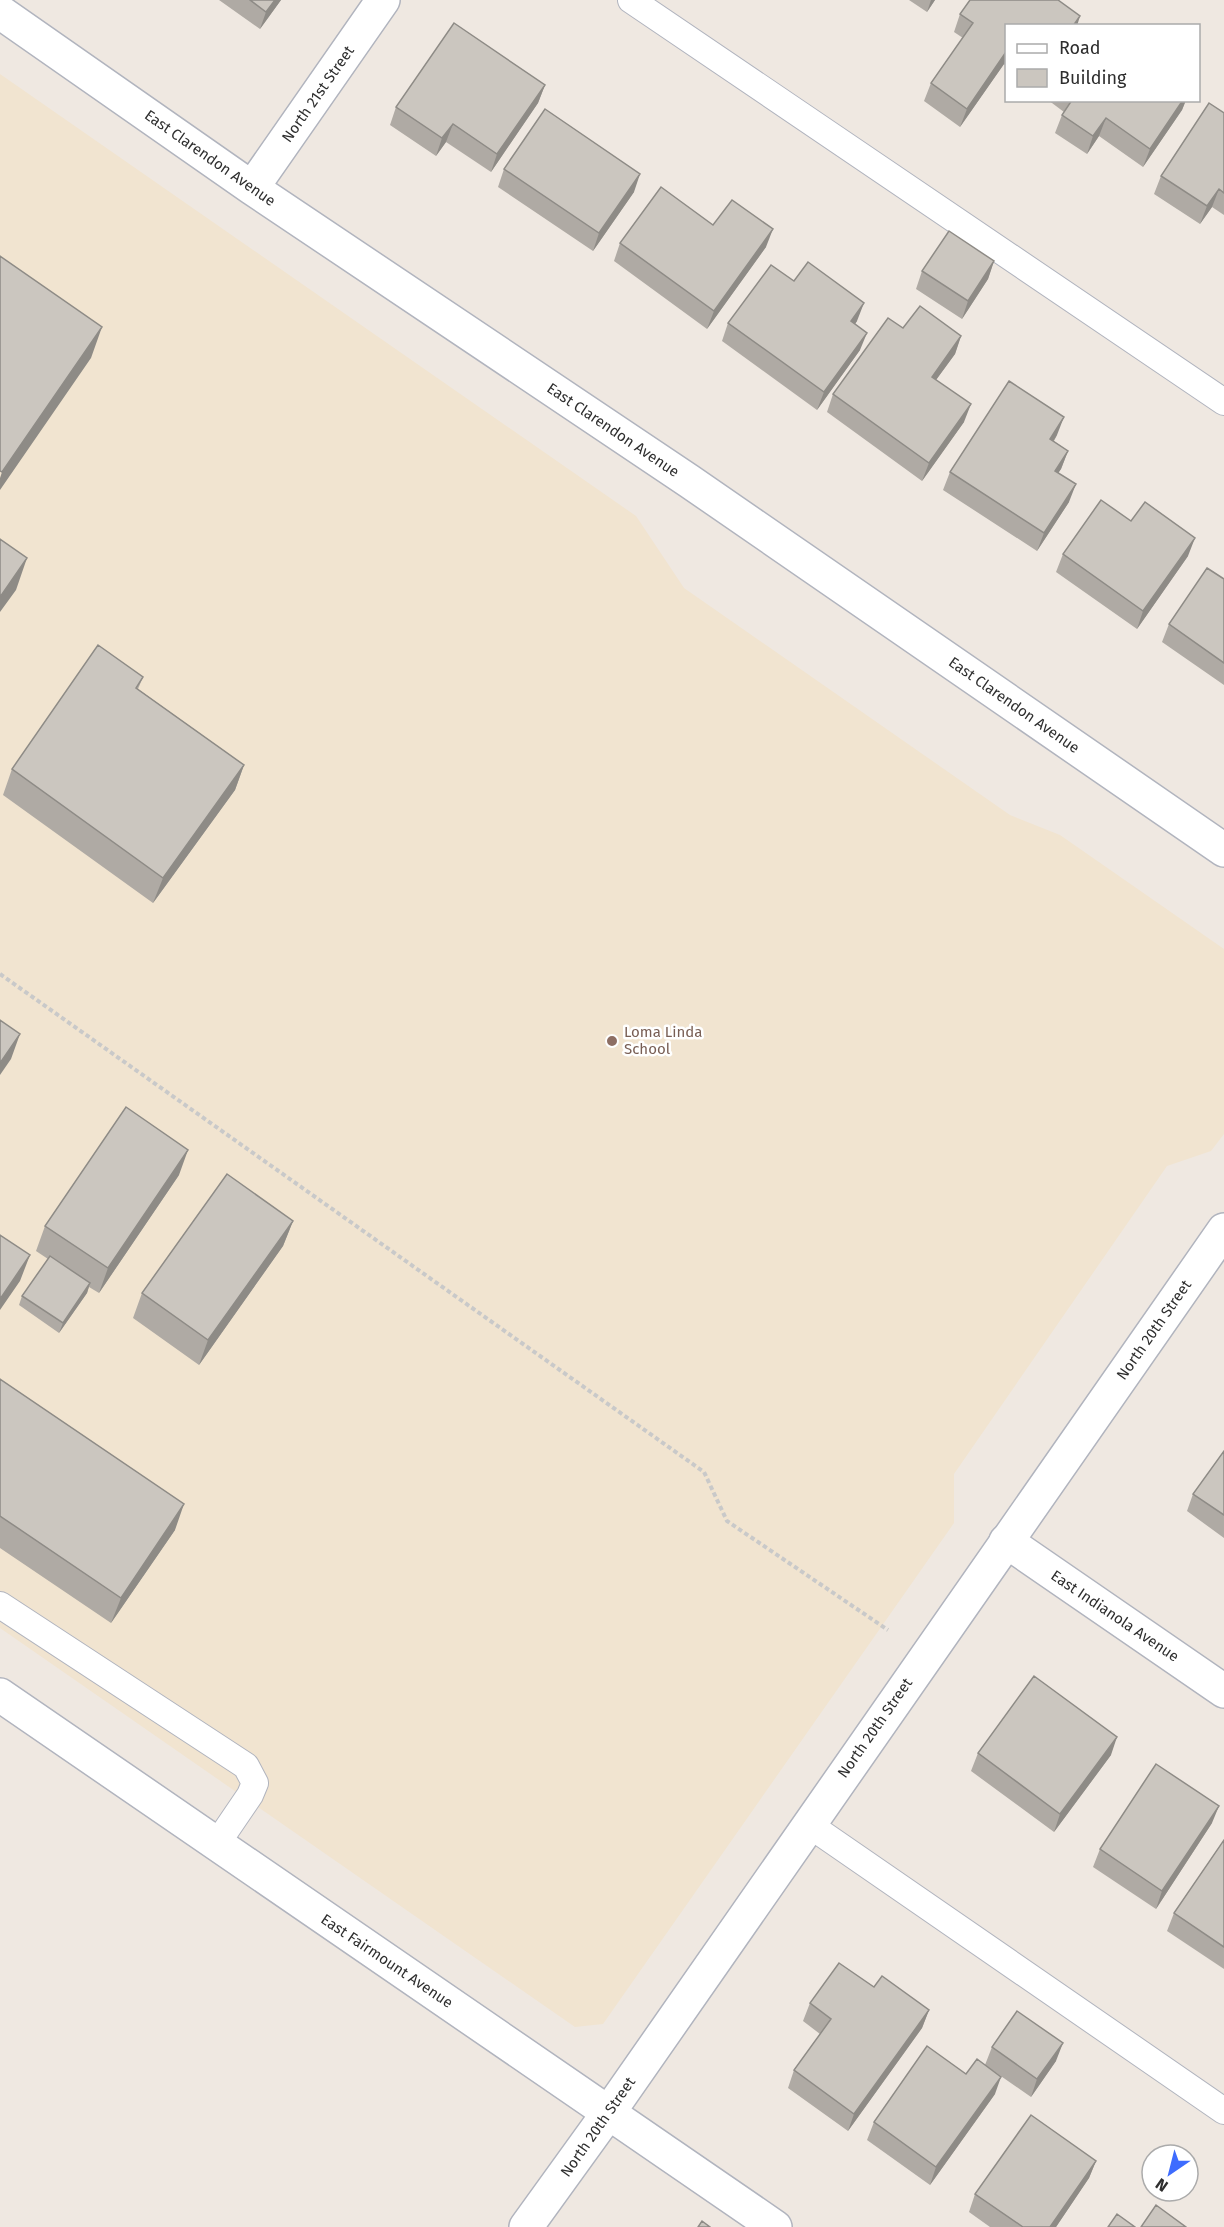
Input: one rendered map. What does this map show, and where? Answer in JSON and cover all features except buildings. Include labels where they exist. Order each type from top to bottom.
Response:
[{"type":"street","name":"North 21st Street","points":[[252,188],[382,0]]},
{"type":"street","name":"East Clarendon Avenue","points":[[0,12],[252,188],[689,481],[1224,850]]},
{"type":"street","name":"North 20th Street","points":[[526,2227],[609,2112],[1006,1541],[1219,1246]]},
{"type":"street","name":"East Indianola Avenue","points":[[1006,1541],[1224,1691]]},
{"type":"street","name":"East Fairmount Avenue","points":[[0,1695],[775,2227]]},
{"type":"lane","points":[[631,0],[1224,402]]},
{"type":"lane","points":[[0,1605],[246,1766],[255,1783],[250,1795],[216,1845]]},
{"type":"lane","points":[[808,1824],[1224,2111]]},
{"type":"path","points":[[0,974],[704,1472],[727,1521],[888,1629]]},
{"type":"shaded area","name":"Loma Linda School","points":[[0,74],[636,516],[684,588],[1010,815],[1060,835],[1224,949],[1224,1134],[1211,1151],[1167,1166],[954,1474],[954,1523],[603,2024],[575,2027],[0,1628]]},
{"type":"place","name":"Loma Linda School","points":[[612,1041]]}]
